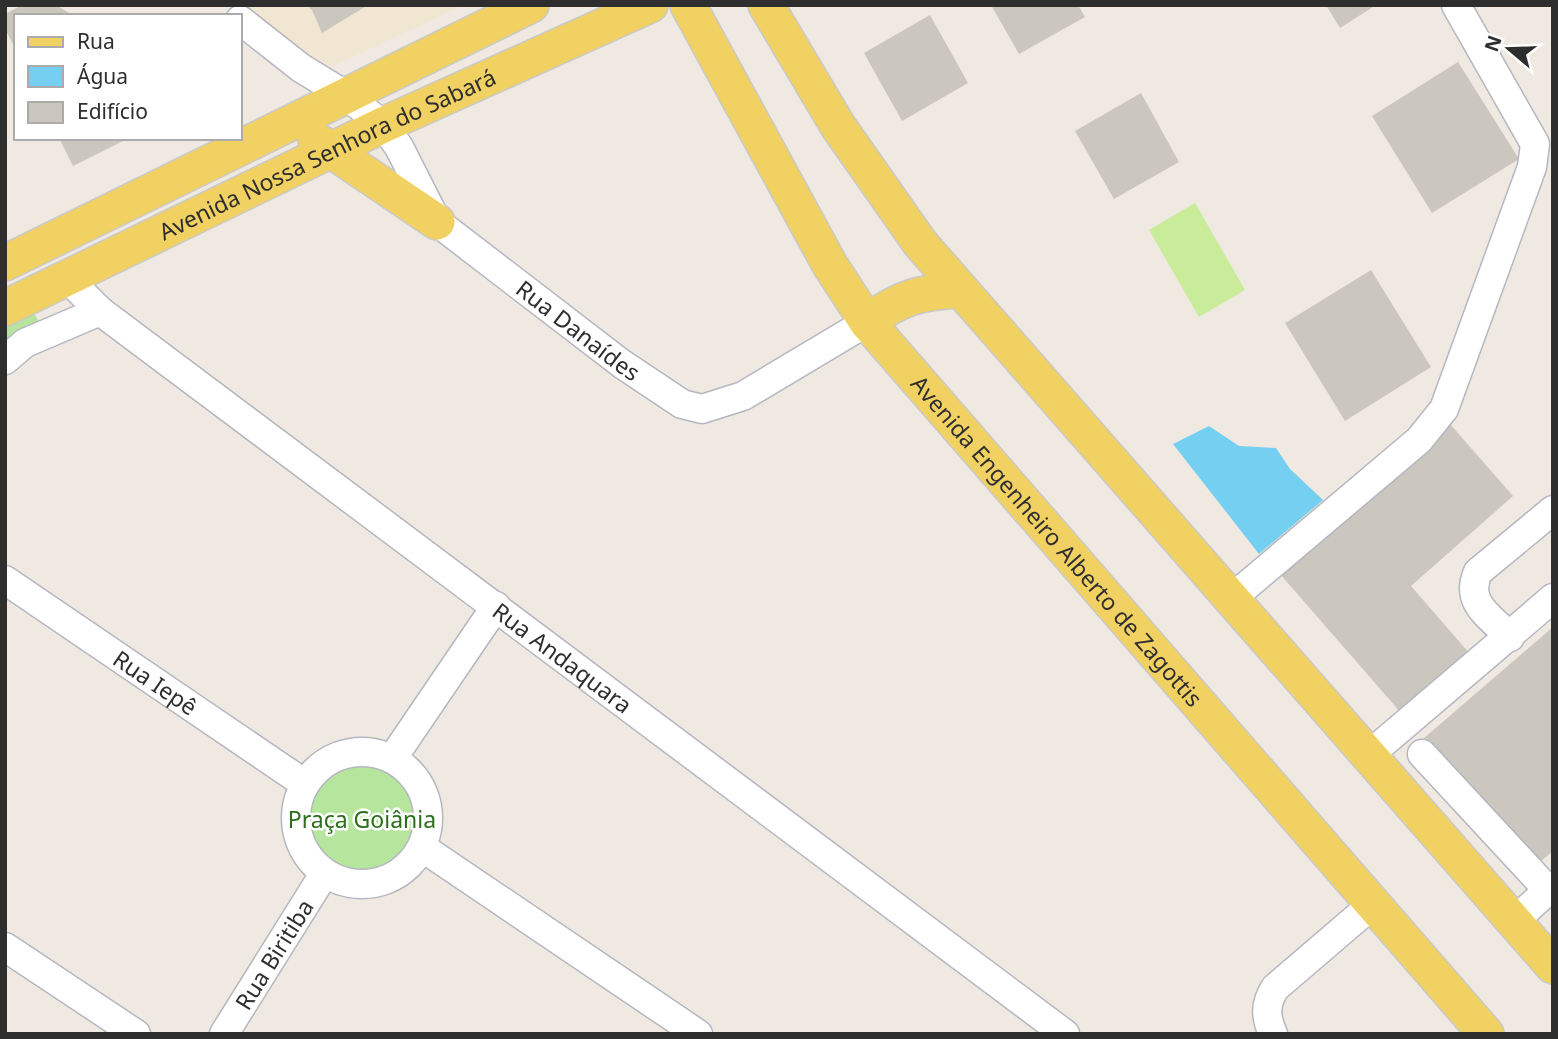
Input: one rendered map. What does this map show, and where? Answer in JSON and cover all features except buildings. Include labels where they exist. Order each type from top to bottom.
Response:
[{"type":"main road","name":"Avenida Nossa Senhora do Sabará","points":[[5,263],[531,5]]},
{"type":"main road","name":"Avenida Nossa Senhora do Sabará","points":[[5,309],[383,125],[650,5]]},
{"type":"main road","name":"Avenida Engenheiro Alberto de Zagottis","points":[[688,5],[830,265],[867,322],[1486,1034]]},
{"type":"main road","points":[[766,5],[838,125],[920,243],[1553,966]]},
{"type":"main road","points":[[291,122],[437,222]]},
{"type":"main road","points":[[867,322],[907,298],[925,292],[960,290]]},
{"type":"street","points":[[1232,598],[1419,440],[1444,409],[1532,167],[1535,144],[1456,5]]},
{"type":"street","name":"Rua Danaídes","points":[[242,22],[301,68],[347,96],[383,125],[399,147],[437,222],[622,364],[682,404],[702,409],[743,396],[867,322]]},
{"type":"street","name":"Rua Andaquara","points":[[66,277],[100,311],[1065,1034]]},
{"type":"street","points":[[5,360],[25,343],[100,311]]},
{"type":"street","points":[[1510,637],[1474,601],[1472,586],[1478,572],[1553,510]]},
{"type":"street","name":"Rua Iepê","points":[[5,580],[305,784]]},
{"type":"street","points":[[1369,755],[1553,598]]},
{"type":"street","points":[[392,759],[496,606]]},
{"type":"street","points":[[351,752],[373,752],[392,759],[409,770],[420,785],[427,803],[429,821],[423,848],[407,868],[388,880],[367,886],[345,883],[324,874],[309,860],[299,842],[295,823],[297,803],[305,784],[330,760],[351,752]]},
{"type":"street","points":[[1422,754],[1550,888],[1514,921]]},
{"type":"street","points":[[423,848],[698,1034]]},
{"type":"street","name":"Rua Biritiba","points":[[225,1034],[324,874]]},
{"type":"street","points":[[1273,1034],[1266,1019],[1268,1000],[1275,988],[1373,904]]},
{"type":"street","points":[[5,947],[136,1034]]},
{"type":"shaded area","points":[[232,5],[464,5],[320,72]]},
{"type":"green space","points":[[1195,203],[1245,290],[1199,317],[1149,230]]},
{"type":"green space","points":[[33,312],[41,325],[5,344],[5,326]]},
{"type":"green space","name":"Praça Goiânia","points":[[362,752],[387,757],[409,771],[423,793],[428,818],[423,843],[409,865],[387,879],[362,884],[337,879],[315,865],[301,843],[296,818],[301,793],[315,771],[337,757]]},
{"type":"water","points":[[1209,426],[1239,446],[1276,448],[1290,469],[1323,500],[1259,554],[1173,444]]}]
